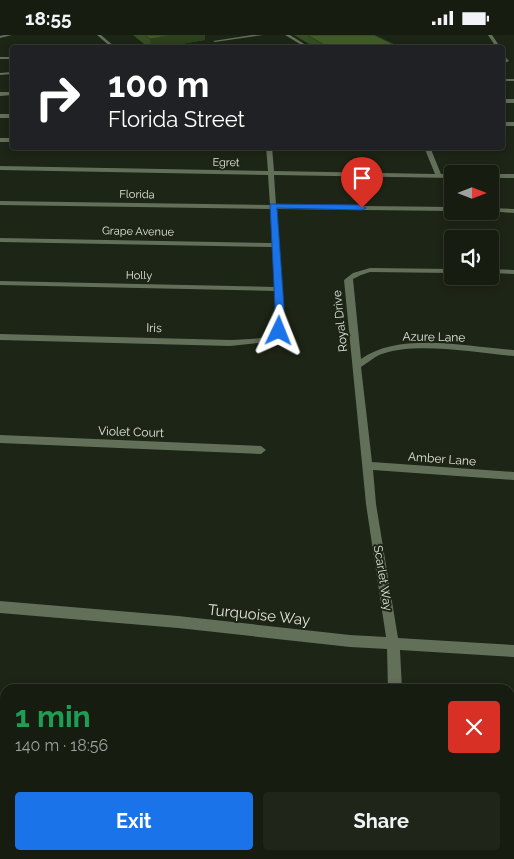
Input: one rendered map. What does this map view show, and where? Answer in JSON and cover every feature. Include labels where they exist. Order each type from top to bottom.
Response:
[{"type":"street","points":[[269,150],[278,289]]},
{"type":"street","points":[[428,150],[439,175]]},
{"type":"street","name":"Egret","points":[[0,168],[444,175]]},
{"type":"street","points":[[499,176],[514,176]]},
{"type":"street","name":"Florida","points":[[0,203],[444,209]]},
{"type":"street","points":[[499,210],[514,211]]},
{"type":"street","name":"Grape Avenue","points":[[0,239],[276,245]]},
{"type":"street","name":"Royal Drive","points":[[368,467],[348,280],[352,276],[370,270],[444,271]]},
{"type":"street","points":[[499,271],[514,272]]},
{"type":"street","name":"Holly","points":[[0,283],[278,289]]},
{"type":"street","name":"Iris","points":[[0,337],[261,342],[275,336],[279,331],[280,307],[278,289]]},
{"type":"street","name":"Azure Lane","points":[[358,366],[370,356],[392,348],[441,348],[514,353]]},
{"type":"street","name":"Violet Court","points":[[0,439],[261,450]]},
{"type":"street","name":"Amber Lane","points":[[368,467],[514,477]]},
{"type":"street","name":"Scarlet Way","points":[[368,467],[371,504],[393,644],[395,684]]},
{"type":"street","name":"Turquoise Way","points":[[0,607],[393,644],[514,651]]},
{"type":"lane","points":[[0,37],[10,35]]},
{"type":"lane","points":[[99,35],[111,45]]},
{"type":"lane","points":[[217,45],[213,36],[218,35]]},
{"type":"lane","points":[[215,41],[261,35]]},
{"type":"lane","points":[[287,35],[304,45]]},
{"type":"building","points":[[145,35],[173,35],[150,39]]},
{"type":"building","points":[[307,35],[374,35],[393,44],[387,45],[324,45]]},
{"type":"route","points":[[279,331],[280,307],[273,206],[362,208]]}]
